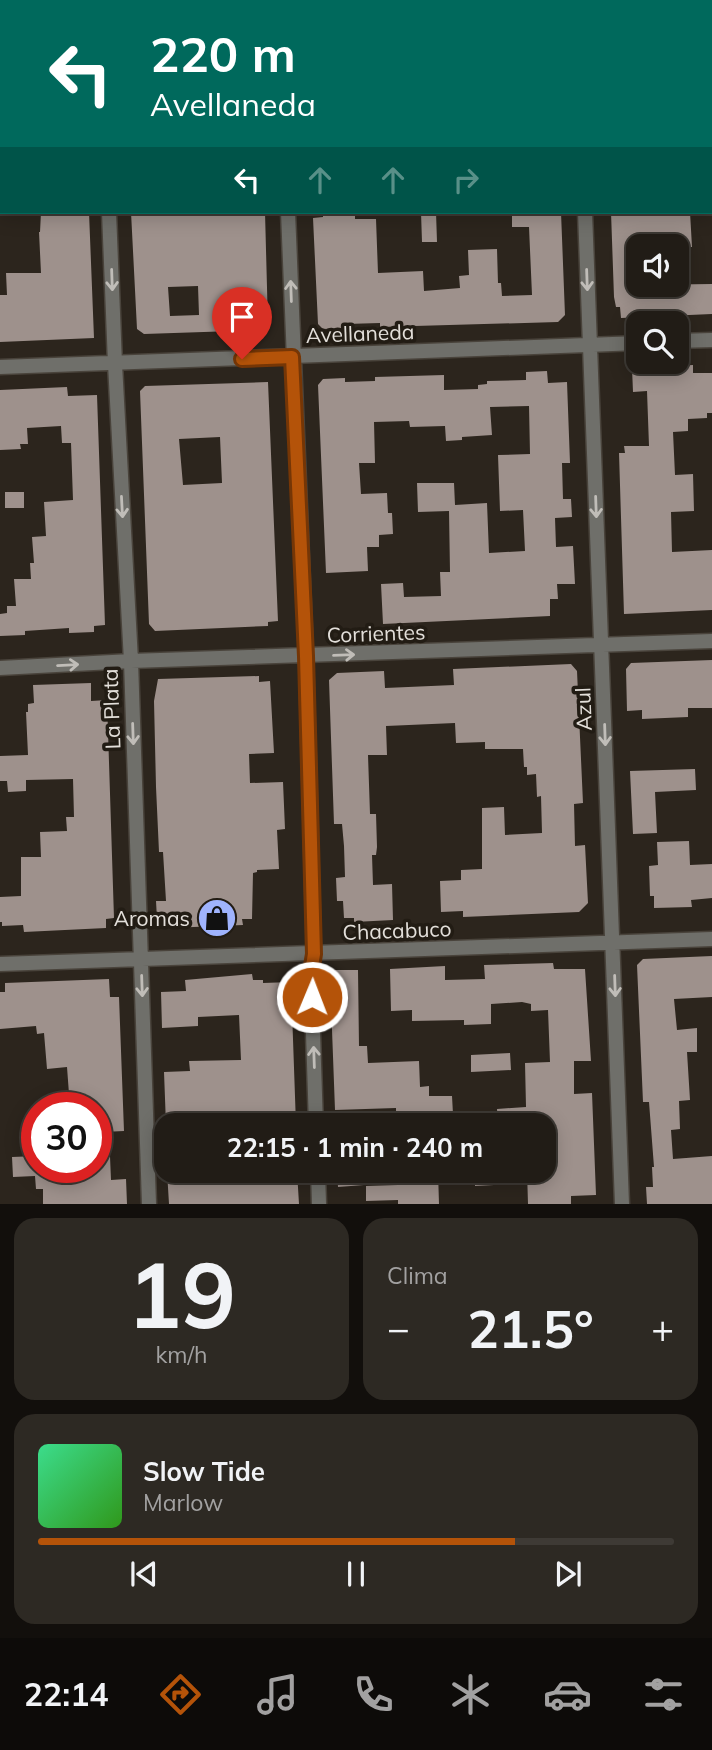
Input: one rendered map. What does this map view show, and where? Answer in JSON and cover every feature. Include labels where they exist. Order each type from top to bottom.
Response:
[{"type":"street","name":"La Plata","points":[[109,214],[131,661],[149,1204]]},
{"type":"street","points":[[288,214],[306,656],[316,1113]]},
{"type":"street","name":"Azul","points":[[585,214],[622,1204]]},
{"type":"street","points":[[689,341],[712,340]]},
{"type":"street","name":"Avellaneda","points":[[0,367],[626,344]]},
{"type":"street","name":"Corrientes","points":[[0,668],[712,641]]},
{"type":"street","name":"Chacabuco","points":[[0,964],[712,939]]},
{"type":"street","points":[[318,1183],[319,1204]]},
{"type":"building","points":[[41,214],[89,214],[94,338],[0,342],[0,295],[7,295],[6,273],[41,273]]},
{"type":"building","points":[[131,214],[265,214],[268,325],[264,330],[144,334],[137,329]],"holes":[[[198,286],[199,315],[170,316],[168,287]]]},
{"type":"building","points":[[323,214],[355,214],[355,219],[376,219],[378,273],[423,271],[424,291],[460,288],[459,276],[469,275],[468,250],[497,249],[498,283],[501,283],[502,296],[532,295],[529,227],[512,227],[512,214],[561,214],[565,315],[558,322],[380,327],[380,323],[346,324],[346,328],[323,329],[318,324],[313,218],[323,217]]},
{"type":"building","points":[[421,214],[436,214],[437,242],[422,242]]},
{"type":"building","points":[[611,214],[690,214],[692,247],[689,247],[689,234],[626,234],[626,297],[689,297],[689,284],[712,284],[712,314],[689,315],[689,311],[626,311],[626,318],[621,318],[620,307],[616,307]]},
{"type":"building","points":[[689,365],[693,365],[693,373],[712,373],[712,413],[707,413],[707,418],[688,419],[688,431],[673,432],[675,475],[693,474],[694,511],[671,512],[672,552],[712,550],[712,610],[624,614],[619,453],[625,453],[624,446],[649,446],[647,391],[633,392],[632,374],[689,374]]},
{"type":"building","points":[[547,371],[548,383],[567,382],[570,463],[562,463],[563,499],[571,499],[572,517],[555,518],[556,547],[573,546],[575,584],[557,584],[558,599],[550,599],[550,616],[383,624],[381,584],[403,583],[404,597],[441,596],[440,572],[450,572],[449,511],[418,512],[417,483],[454,483],[455,505],[487,503],[489,553],[525,551],[523,510],[500,511],[498,455],[530,454],[529,406],[490,407],[492,435],[462,437],[462,440],[446,441],[445,426],[410,427],[409,421],[374,422],[375,463],[359,463],[361,494],[387,493],[393,534],[379,535],[379,547],[367,547],[368,571],[326,573],[318,385],[323,379],[345,378],[345,382],[375,381],[375,377],[444,375],[444,390],[478,389],[478,385],[487,384],[487,381],[526,380],[526,372]]},
{"type":"building","points":[[268,382],[278,621],[268,622],[268,626],[155,631],[149,624],[140,391],[145,386]],"holes":[[[220,437],[222,483],[183,485],[179,439]]]},
{"type":"building","points":[[67,387],[68,396],[97,395],[105,625],[94,626],[94,632],[69,633],[69,628],[0,636],[0,614],[7,613],[7,606],[16,606],[14,579],[31,579],[30,563],[34,563],[32,537],[46,536],[44,502],[73,500],[71,443],[62,443],[61,426],[27,428],[28,444],[20,444],[21,449],[0,450],[0,390]]},
{"type":"building","points":[[5,492],[24,492],[24,508],[5,508]]},
{"type":"building","points":[[712,660],[712,708],[688,708],[688,717],[642,719],[642,710],[627,711],[626,669],[631,663]]},
{"type":"building","points":[[571,664],[577,671],[583,803],[574,804],[575,846],[585,845],[588,903],[579,912],[463,917],[463,911],[441,912],[440,881],[461,880],[461,870],[482,869],[482,808],[504,807],[505,835],[542,833],[541,796],[537,797],[536,774],[527,775],[523,749],[485,749],[485,742],[456,743],[455,723],[386,726],[387,755],[368,755],[370,814],[376,814],[377,847],[376,855],[372,855],[373,885],[392,884],[393,920],[354,922],[354,918],[344,918],[343,901],[337,901],[336,878],[345,877],[344,846],[342,824],[334,824],[329,680],[337,673],[384,671],[385,688],[454,685],[453,669]]},
{"type":"building","points":[[259,676],[259,682],[270,681],[274,753],[249,754],[250,783],[283,782],[285,829],[277,830],[279,869],[257,870],[253,873],[252,919],[242,919],[243,925],[169,928],[169,919],[157,919],[156,901],[166,901],[163,852],[159,852],[156,787],[154,701],[158,679]]},
{"type":"building","points":[[91,683],[91,701],[107,700],[114,918],[106,919],[106,928],[24,932],[23,925],[2,926],[0,897],[21,896],[21,857],[41,857],[40,832],[67,831],[66,817],[74,817],[73,779],[26,780],[26,791],[8,792],[7,781],[0,781],[0,756],[28,755],[26,712],[28,704],[34,703],[33,685]]},
{"type":"building","points":[[695,769],[696,790],[655,792],[657,833],[633,834],[630,771]]},
{"type":"building","points":[[689,841],[690,865],[712,864],[712,898],[691,900],[692,907],[654,908],[654,896],[650,896],[649,866],[658,865],[657,842]]},
{"type":"building","points":[[712,956],[712,997],[674,999],[677,1030],[697,1028],[697,1052],[687,1052],[690,1100],[679,1101],[680,1129],[671,1130],[673,1159],[712,1156],[712,1204],[647,1204],[646,1187],[653,1187],[654,1167],[649,1102],[643,1102],[637,965],[643,959]]},
{"type":"building","points":[[553,963],[554,969],[585,969],[591,1061],[574,1061],[574,1094],[592,1093],[596,1195],[571,1196],[571,1204],[528,1204],[527,1183],[556,1183],[556,1113],[497,1113],[497,1109],[526,1107],[525,1063],[550,1062],[548,1010],[531,1011],[531,1004],[522,1002],[491,1004],[491,1024],[464,1025],[464,1020],[412,1021],[412,1010],[391,1011],[390,969],[445,966],[445,980],[485,979],[484,965]]},
{"type":"building","points":[[335,970],[358,970],[359,1046],[367,1046],[368,1063],[419,1061],[420,1087],[429,1086],[429,1096],[452,1096],[453,1113],[396,1113],[396,1108],[335,1110],[330,976]]},
{"type":"building","points":[[252,974],[253,980],[263,980],[263,983],[291,982],[296,1113],[166,1113],[164,1072],[190,1071],[189,1061],[241,1060],[239,1015],[198,1017],[198,1026],[162,1028],[161,992],[186,991],[185,980]]},
{"type":"building","points":[[109,979],[110,997],[119,997],[124,1131],[112,1132],[112,1092],[69,1092],[67,1067],[47,1069],[44,1033],[37,1034],[36,1026],[0,1029],[0,992],[5,992],[5,983]]},
{"type":"building","points":[[510,1053],[511,1070],[471,1072],[471,1055]]},
{"type":"building","points":[[12,1157],[21,1157],[21,1177],[13,1177]]},
{"type":"building","points":[[126,1179],[127,1204],[43,1204],[43,1189],[36,1189],[36,1183],[112,1183],[112,1180]]},
{"type":"building","points":[[168,1183],[298,1183],[299,1204],[169,1204]]},
{"type":"building","points":[[338,1183],[364,1183],[364,1185],[338,1187]]},
{"type":"building","points":[[438,1183],[439,1204],[398,1204],[398,1200],[366,1201],[366,1186]]},
{"type":"building","points":[[475,1183],[494,1183],[494,1185],[475,1186]]},
{"type":"place","name":"Aromas","points":[[217,918]]},
{"type":"route","points":[[242,359],[292,357],[306,656],[314,954],[311,972],[312,997]]}]
